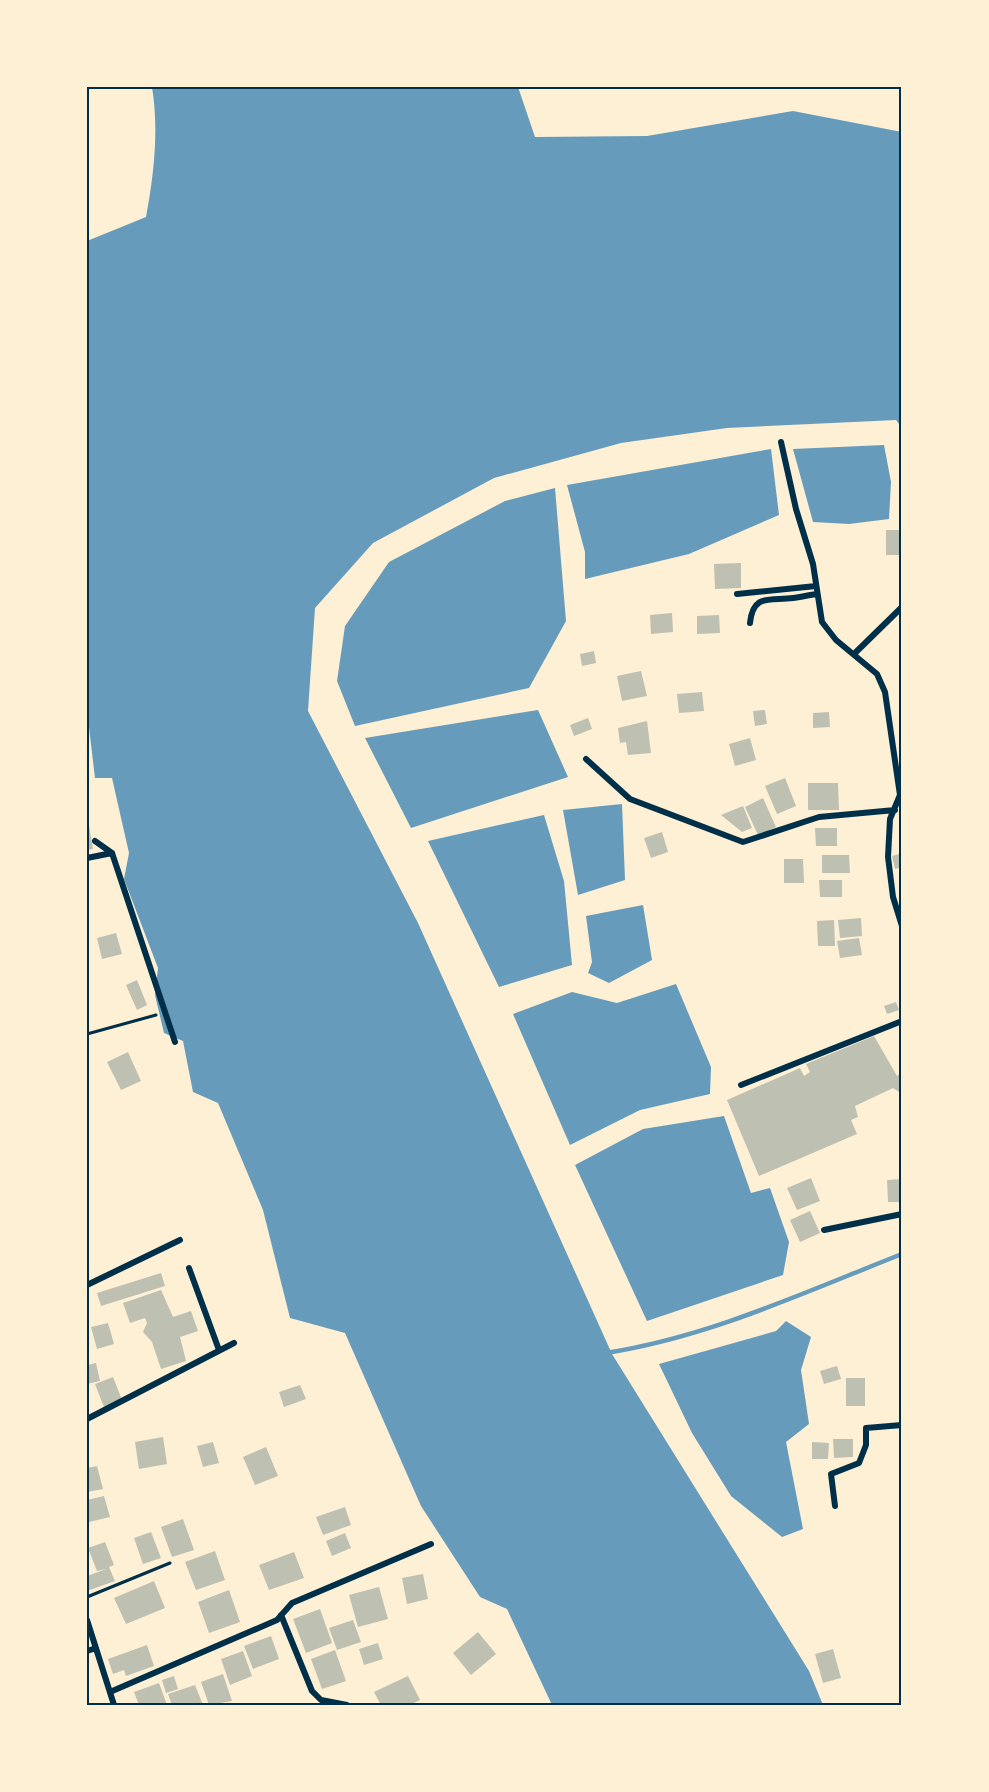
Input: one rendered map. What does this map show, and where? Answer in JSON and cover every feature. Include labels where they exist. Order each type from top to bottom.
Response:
[{"type":"street","points":[[780,442],[796,509],[813,564],[822,622],[836,640],[877,674],[885,692],[901,794],[890,819],[888,857],[893,897],[902,926]]},
{"type":"street","points":[[737,594],[816,590]]},
{"type":"street","points":[[750,623],[751,612],[758,602],[770,598],[791,598],[816,590]]},
{"type":"street","points":[[854,654],[902,607]]},
{"type":"street","points":[[586,759],[630,800],[743,842],[819,817],[895,810]]},
{"type":"street","points":[[95,842],[112,853],[163,1013],[175,1042]]},
{"type":"street","points":[[87,858],[112,853]]},
{"type":"street","points":[[741,1085],[902,1021]]},
{"type":"street","points":[[824,1230],[902,1214]]},
{"type":"street","points":[[87,1285],[180,1240]]},
{"type":"street","points":[[189,1268],[219,1350]]},
{"type":"street","points":[[87,1419],[234,1343]]},
{"type":"street","points":[[835,1506],[831,1474],[859,1462],[866,1444],[866,1428],[902,1425]]},
{"type":"street","points":[[110,1692],[277,1620],[291,1603],[431,1544]]},
{"type":"street","points":[[281,1615],[312,1691],[321,1700],[346,1705]]},
{"type":"street","points":[[87,1620],[114,1705]]},
{"type":"street","points":[[87,1651],[96,1648]]},
{"type":"path","points":[[87,1034],[163,1013]]},
{"type":"path","points":[[87,1597],[170,1563]]},
{"type":"water","points":[[152,87],[518,87],[535,137],[647,136],[793,111],[902,132],[902,428],[896,420],[727,428],[621,443],[494,478],[373,543],[315,608],[308,711],[418,923],[612,1354],[809,1671],[823,1705],[552,1705],[507,1609],[480,1597],[421,1506],[345,1333],[290,1318],[263,1210],[218,1103],[193,1092],[183,1041],[164,1033],[155,995],[158,968],[124,879],[129,853],[112,778],[95,778],[87,710],[87,241],[146,217],[155,152]]},
{"type":"water","points":[[884,445],[891,482],[889,519],[849,524],[813,522],[793,449]]},
{"type":"water","points":[[771,449],[779,515],[689,554],[585,579],[585,552],[567,485]]},
{"type":"water","points":[[555,488],[566,621],[529,688],[355,726],[337,681],[345,626],[389,562],[505,501]]},
{"type":"water","points":[[538,710],[568,777],[411,828],[365,738]]},
{"type":"water","points":[[622,804],[625,880],[578,895],[563,810]]},
{"type":"water","points":[[544,815],[564,881],[572,965],[499,987],[428,841]]},
{"type":"water","points":[[643,905],[652,960],[609,983],[588,973],[592,962],[586,916]]},
{"type":"water","points":[[676,984],[711,1067],[710,1094],[640,1110],[570,1145],[513,1014],[572,992],[617,1003]]},
{"type":"water","points":[[724,1116],[751,1193],[770,1188],[789,1242],[783,1275],[647,1321],[575,1165],[643,1129]]},
{"type":"water","points":[[786,1321],[811,1337],[801,1370],[809,1424],[786,1442],[803,1529],[782,1537],[731,1496],[692,1433],[659,1364],[776,1331]]},
{"type":"building","points":[[886,530],[902,530],[902,555],[886,555]]},
{"type":"building","points":[[741,563],[741,588],[715,589],[714,564]]},
{"type":"building","points":[[672,613],[673,632],[651,634],[650,615]]},
{"type":"building","points":[[719,615],[720,633],[697,634],[697,616]]},
{"type":"building","points":[[594,651],[596,663],[582,666],[580,654]]},
{"type":"building","points":[[641,671],[647,696],[622,701],[617,676]]},
{"type":"building","points":[[702,692],[704,711],[679,713],[677,694]]},
{"type":"building","points":[[765,710],[767,724],[755,726],[753,711]]},
{"type":"building","points":[[829,712],[830,727],[813,728],[813,713]]},
{"type":"building","points":[[588,718],[592,729],[574,736],[570,725]]},
{"type":"building","points":[[647,721],[651,753],[628,755],[626,742],[620,743],[618,728]]},
{"type":"building","points":[[750,738],[756,760],[735,766],[729,744]]},
{"type":"building","points":[[785,778],[796,806],[777,814],[765,786]]},
{"type":"building","points":[[808,783],[838,783],[839,810],[808,810]]},
{"type":"building","points":[[763,798],[776,827],[758,835],[745,807]]},
{"type":"building","points":[[743,806],[752,828],[742,832],[721,815]]},
{"type":"building","points":[[87,814],[93,849],[87,850]]},
{"type":"building","points":[[815,828],[837,828],[837,846],[816,846]]},
{"type":"building","points":[[662,832],[668,852],[651,858],[644,838]]},
{"type":"building","points":[[902,853],[902,867],[895,869],[892,856]]},
{"type":"building","points":[[822,855],[849,855],[850,873],[822,873]]},
{"type":"building","points":[[784,859],[803,859],[804,883],[784,883]]},
{"type":"building","points":[[819,880],[842,880],[842,897],[820,897]]},
{"type":"building","points":[[861,918],[862,936],[840,938],[838,920]]},
{"type":"building","points":[[834,920],[835,946],[818,946],[817,921]]},
{"type":"building","points":[[116,933],[122,954],[102,959],[97,938]]},
{"type":"building","points":[[859,938],[862,955],[840,958],[837,941]]},
{"type":"building","points":[[137,980],[147,1005],[137,1010],[126,985]]},
{"type":"building","points":[[896,1002],[899,1010],[887,1014],[884,1006]]},
{"type":"building","points":[[874,1036],[897,1076],[902,1072],[902,1094],[893,1088],[855,1106],[858,1117],[851,1120],[857,1134],[759,1176],[727,1100],[800,1068],[804,1076],[810,1072],[806,1064]]},
{"type":"building","points":[[128,1052],[141,1081],[121,1090],[107,1062]]},
{"type":"building","points":[[811,1178],[820,1201],[797,1210],[787,1188]]},
{"type":"building","points":[[902,1179],[902,1202],[888,1202],[887,1180]]},
{"type":"building","points":[[810,1211],[820,1233],[800,1242],[790,1220]]},
{"type":"building","points":[[161,1273],[165,1286],[101,1306],[97,1293]]},
{"type":"building","points":[[161,1290],[173,1317],[191,1311],[198,1331],[180,1337],[186,1361],[161,1369],[152,1342],[143,1332],[147,1323],[145,1318],[130,1323],[123,1303]]},
{"type":"building","points":[[108,1323],[114,1344],[97,1349],[91,1327]]},
{"type":"building","points":[[96,1363],[100,1381],[87,1384],[87,1365]]},
{"type":"building","points":[[837,1366],[841,1379],[824,1384],[820,1371]]},
{"type":"building","points":[[113,1377],[122,1400],[104,1407],[95,1384]]},
{"type":"building","points":[[846,1378],[865,1378],[865,1406],[846,1406]]},
{"type":"building","points":[[300,1385],[306,1399],[284,1407],[279,1392]]},
{"type":"building","points":[[163,1437],[167,1464],[139,1469],[135,1442]]},
{"type":"building","points":[[833,1439],[853,1439],[853,1457],[834,1458]]},
{"type":"building","points":[[213,1442],[219,1463],[203,1467],[197,1446]]},
{"type":"building","points":[[812,1442],[829,1443],[828,1459],[812,1459]]},
{"type":"building","points":[[266,1447],[278,1476],[255,1485],[243,1457]]},
{"type":"building","points":[[97,1466],[103,1489],[87,1492],[87,1468]]},
{"type":"building","points":[[104,1496],[110,1517],[89,1522],[87,1500]]},
{"type":"building","points":[[345,1507],[351,1525],[323,1535],[316,1517]]},
{"type":"building","points":[[183,1519],[194,1550],[172,1557],[161,1527]]},
{"type":"building","points":[[151,1532],[161,1558],[143,1564],[134,1538]]},
{"type":"building","points":[[345,1533],[351,1548],[332,1556],[326,1541]]},
{"type":"building","points":[[105,1542],[114,1565],[109,1567],[115,1581],[87,1591],[87,1576],[106,1569],[97,1571],[88,1548]]},
{"type":"building","points":[[215,1551],[225,1580],[196,1590],[185,1562]]},
{"type":"building","points":[[294,1552],[304,1578],[269,1590],[259,1565]]},
{"type":"building","points":[[423,1574],[428,1599],[407,1604],[402,1578]]},
{"type":"building","points":[[154,1581],[165,1608],[126,1624],[114,1598]]},
{"type":"building","points":[[379,1587],[388,1619],[358,1627],[349,1595]]},
{"type":"building","points":[[229,1590],[240,1622],[209,1633],[198,1602]]},
{"type":"building","points":[[320,1609],[332,1643],[306,1653],[293,1619]]},
{"type":"building","points":[[353,1620],[361,1642],[337,1650],[329,1628]]},
{"type":"building","points":[[478,1632],[496,1654],[471,1675],[453,1653]]},
{"type":"building","points":[[271,1636],[279,1659],[253,1669],[244,1646]]},
{"type":"building","points":[[378,1643],[383,1659],[364,1665],[359,1649]]},
{"type":"building","points":[[147,1645],[154,1666],[126,1676],[124,1670],[113,1674],[108,1659]]},
{"type":"building","points":[[833,1649],[841,1678],[823,1683],[815,1654]]},
{"type":"building","points":[[335,1650],[346,1681],[322,1689],[311,1659]]},
{"type":"building","points":[[243,1651],[252,1676],[230,1685],[221,1659]]},
{"type":"building","points":[[223,1674],[232,1701],[209,1705],[201,1682]]},
{"type":"building","points":[[174,1676],[178,1689],[166,1693],[162,1680]]},
{"type":"building","points":[[408,1676],[420,1700],[410,1705],[381,1705],[374,1692]]},
{"type":"building","points":[[159,1683],[167,1705],[139,1705],[134,1692]]},
{"type":"building","points":[[195,1685],[203,1705],[172,1705],[168,1694]]},
{"type":"waterway","points":[[605,1353],[644,1346],[719,1325],[902,1254]]}]
